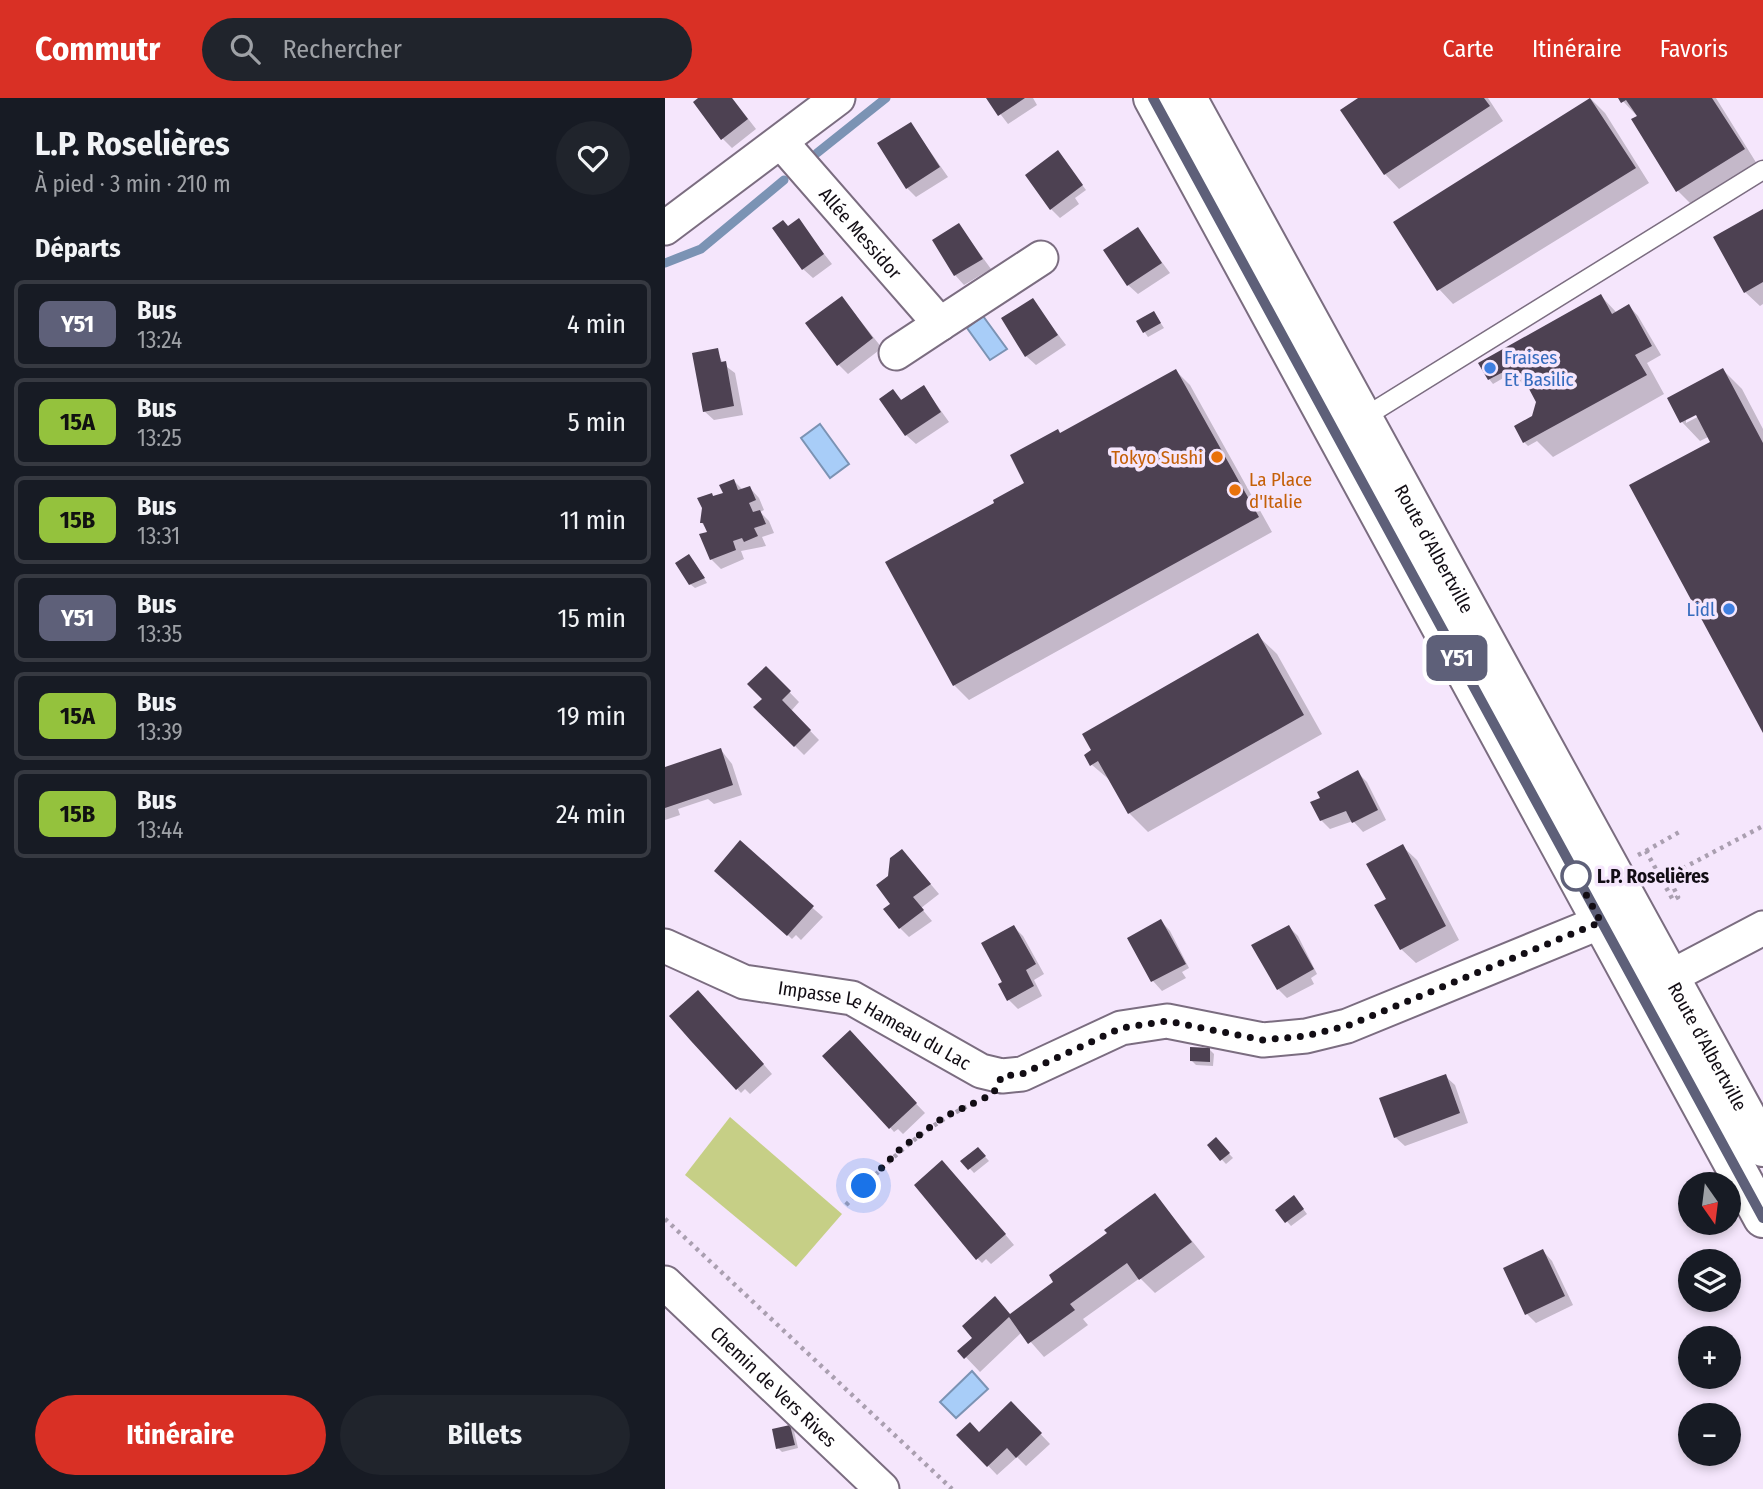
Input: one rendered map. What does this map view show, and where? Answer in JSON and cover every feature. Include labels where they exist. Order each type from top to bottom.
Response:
[{"type":"main road","name":"Route d'Albertville","points":[[1153,98],[1616,914],[1763,1218]]},
{"type":"main road","name":"Route d'Albertville","points":[[1187,98],[1612,870],[1616,914],[1670,977],[1763,1147]]},
{"type":"street","points":[[665,228],[838,98]]},
{"type":"street","name":"Allée Messidor","points":[[781,142],[940,324]]},
{"type":"street","points":[[896,353],[1041,258]]},
{"type":"street","points":[[1002,1076],[1022,1074],[1121,1028],[1167,1021],[1263,1040],[1316,1034],[1360,1021],[1616,914]]},
{"type":"street","points":[[1670,977],[1730,943],[1763,928]]},
{"type":"street","name":"Impasse Le Hameau du Lac","points":[[665,946],[744,982],[852,998],[981,1071],[1002,1076]]},
{"type":"street","name":"Chemin de Vers Rives","points":[[665,1283],[882,1489]]},
{"type":"lane","points":[[1363,418],[1462,360],[1763,170]]},
{"type":"path","points":[[1646,850],[1673,900],[1678,897],[1668,876],[1763,826]]},
{"type":"path","points":[[1612,870],[1681,831]]},
{"type":"path","points":[[846,1205],[900,1149],[944,1117],[993,1094],[1002,1076]]},
{"type":"path","points":[[665,1219],[952,1489]]},
{"type":"green space","points":[[730,1117],[842,1214],[796,1267],[685,1175]]},
{"type":"water","points":[[983,316],[1007,349],[990,360],[967,328]]},
{"type":"water","points":[[820,424],[849,464],[830,478],[801,438]]},
{"type":"water","points":[[972,1371],[988,1389],[956,1418],[940,1402]]},
{"type":"building","points":[[698,98],[732,98],[748,119],[721,140],[693,102]]},
{"type":"building","points":[[986,98],[1025,98],[998,116]]},
{"type":"building","points":[[1358,98],[1484,98],[1490,106],[1384,175],[1340,110]]},
{"type":"building","points":[[1590,98],[1636,168],[1437,291],[1393,222]]},
{"type":"building","points":[[1618,98],[1712,98],[1745,149],[1676,192],[1631,119],[1637,116],[1626,100],[1621,103]]},
{"type":"building","points":[[911,122],[940,167],[906,189],[877,143]]},
{"type":"building","points":[[1058,150],[1083,185],[1050,210],[1025,175]]},
{"type":"building","points":[[1763,209],[1763,282],[1744,293],[1713,237]]},
{"type":"building","points":[[799,218],[824,254],[802,270],[772,228],[783,220],[788,226]]},
{"type":"building","points":[[959,223],[983,259],[954,276],[932,240]]},
{"type":"building","points":[[1138,227],[1162,263],[1127,286],[1103,250]]},
{"type":"building","points":[[1601,294],[1612,314],[1629,304],[1652,346],[1635,355],[1647,375],[1523,443],[1514,426],[1532,416],[1536,402],[1521,374],[1507,370],[1488,380],[1478,363]]},
{"type":"building","points":[[842,296],[873,338],[837,366],[805,323]]},
{"type":"building","points":[[1033,298],[1058,335],[1025,357],[1001,318]]},
{"type":"building","points":[[1154,311],[1161,323],[1143,333],[1136,321]]},
{"type":"building","points":[[718,348],[721,362],[726,361],[734,406],[703,412],[692,353]]},
{"type":"building","name":"Lidl","points":[[1723,368],[1763,443],[1763,733],[1629,485],[1710,442],[1696,415],[1680,423],[1667,398]]},
{"type":"building","points":[[1176,369],[1259,517],[953,686],[885,562],[994,503],[993,500],[1024,483],[1010,455],[1058,429],[1060,433]]},
{"type":"building","points":[[924,385],[941,412],[905,436],[879,399],[893,389],[901,400]]},
{"type":"building","points":[[734,479],[738,490],[750,486],[756,500],[749,503],[753,512],[760,510],[766,524],[754,528],[758,536],[744,542],[742,538],[733,541],[736,550],[710,560],[699,534],[707,532],[703,523],[700,523],[702,508],[697,498],[723,493],[719,485]]},
{"type":"building","points":[[689,554],[705,578],[689,585],[675,563]]},
{"type":"building","points":[[1258,633],[1304,715],[1128,814],[1098,761],[1090,766],[1084,755],[1091,750],[1082,734]]},
{"type":"building","points":[[766,666],[791,691],[782,700],[811,730],[794,747],[753,707],[762,699],[747,684]]},
{"type":"building","points":[[721,748],[733,785],[665,808],[665,767]]},
{"type":"building","points":[[1358,770],[1378,810],[1352,823],[1346,811],[1320,821],[1310,802],[1320,798],[1317,792]]},
{"type":"building","points":[[740,840],[814,906],[787,936],[714,871]]},
{"type":"building","points":[[1403,844],[1446,926],[1400,950],[1374,905],[1386,899],[1366,864]]},
{"type":"building","points":[[902,849],[931,884],[913,897],[924,910],[899,929],[883,909],[890,904],[876,885],[888,876],[890,858]]},
{"type":"building","points":[[1161,919],[1186,964],[1151,982],[1127,938]]},
{"type":"building","points":[[1014,925],[1036,964],[1026,970],[1034,986],[1007,1001],[998,984],[1002,982],[981,943]]},
{"type":"building","points":[[1289,925],[1314,969],[1277,990],[1251,945]]},
{"type":"building","points":[[698,990],[764,1064],[736,1090],[669,1016]]},
{"type":"building","points":[[850,1030],[917,1103],[889,1129],[822,1056]]},
{"type":"building","points":[[1190,1047],[1210,1048],[1210,1062],[1190,1061]]},
{"type":"building","points":[[1446,1074],[1460,1113],[1394,1138],[1379,1098]]},
{"type":"building","points":[[1216,1137],[1230,1153],[1220,1161],[1207,1145]]},
{"type":"building","points":[[978,1147],[986,1156],[968,1170],[960,1161]]},
{"type":"building","points":[[942,1160],[1006,1234],[976,1260],[914,1185]]},
{"type":"building","points":[[1155,1193],[1192,1242],[1139,1280],[1127,1263],[1070,1304],[1075,1310],[1028,1344],[1009,1317],[964,1359],[957,1351],[972,1338],[962,1326],[995,1296],[1010,1314],[1053,1282],[1049,1275],[1107,1233],[1104,1230]]},
{"type":"building","points":[[1294,1195],[1304,1209],[1285,1223],[1275,1210]]},
{"type":"building","points":[[1543,1249],[1565,1296],[1525,1315],[1503,1268]]},
{"type":"building","points":[[1011,1401],[1042,1433],[1016,1458],[1007,1448],[987,1467],[956,1435],[970,1422],[979,1432]]},
{"type":"building","points":[[790,1425],[795,1445],[776,1449],[772,1429]]},
{"type":"waterway","points":[[817,153],[886,98]]},
{"type":"waterway","points":[[665,263],[701,249],[784,180]]},
{"type":"bus line","name":"Y51","points":[[1153,98],[1266,310],[1763,1218]]},
{"type":"place","name":"Fraises Et Basilic","points":[[1490,368]]},
{"type":"place","name":"Tokyo Sushi","points":[[1217,457]]},
{"type":"place","name":"La Place d'Italie","points":[[1235,490]]},
{"type":"place","name":"Lidl","points":[[1729,609]]},
{"type":"place","name":"L.P. Roselières","points":[[1576,876]]},
{"type":"route","points":[[864,1186],[900,1149],[944,1117],[993,1094],[1002,1076],[1022,1074],[1121,1028],[1167,1021],[1263,1040],[1305,1036],[1347,1026],[1601,922],[1576,876]]}]
